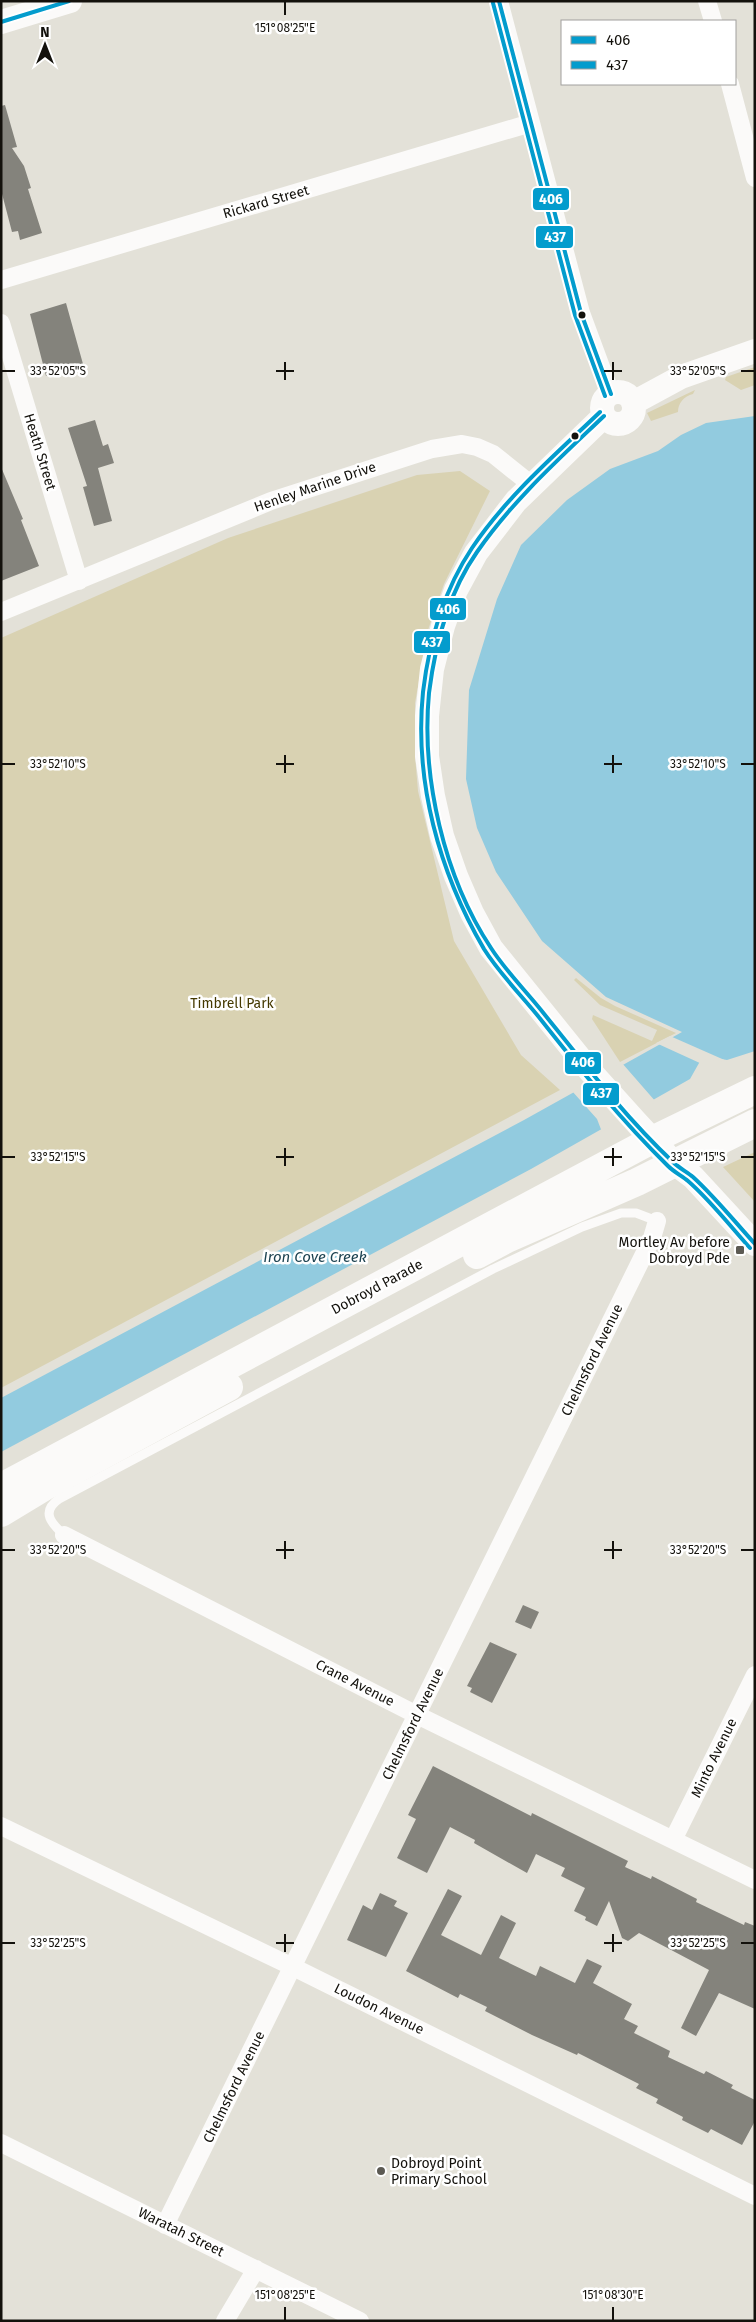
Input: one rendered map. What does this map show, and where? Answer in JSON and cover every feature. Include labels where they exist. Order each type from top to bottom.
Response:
[{"type":"highway","name":"Dobroyd Parade","points":[[1,1487],[644,1131],[755,1090]]},
{"type":"highway","name":"Dobroyd Parade","points":[[1,1513],[44,1487],[507,1239],[674,1164],[755,1123]]},
{"type":"main road","points":[[1,22],[70,1]]},
{"type":"main road","points":[[607,405],[611,423],[625,423],[633,412],[633,403],[681,377],[755,351]]},
{"type":"main road","points":[[607,405],[533,486],[516,501],[476,553],[456,590],[443,626],[432,669],[427,716],[427,756],[442,836],[456,876],[491,948],[591,1072],[674,1164],[693,1177],[755,1244]]},
{"type":"street","points":[[499,1],[607,405]]},
{"type":"street","points":[[708,1],[713,20]]},
{"type":"street","points":[[730,85],[755,178]]},
{"type":"street","name":"Rickard Street","points":[[1,280],[531,123]]},
{"type":"street","name":"Heath Street","points":[[1,323],[79,581]]},
{"type":"street","name":"Henley Marine Drive","points":[[1,612],[271,500],[432,449],[462,444],[477,447],[493,454],[533,486]]},
{"type":"street","name":"Chelmsford Avenue","points":[[165,2225],[294,1967],[652,1238],[657,1221]]},
{"type":"street","name":"Crane Avenue","points":[[64,1535],[417,1715],[755,1880]]},
{"type":"street","name":"Minto Avenue","points":[[673,1840],[755,1675]]},
{"type":"street","name":"Loudon Avenue","points":[[1,1826],[294,1967],[755,2196]]},
{"type":"street","name":"Waratah Street","points":[[1,2143],[360,2321]]},
{"type":"street","points":[[225,2321],[256,2269]]},
{"type":"lane","points":[[64,1535],[50,1518],[49,1510],[52,1503],[493,1269],[582,1227],[621,1213],[636,1213],[657,1221]]},
{"type":"green space","points":[[755,367],[755,385],[741,390],[725,380],[726,377]]},
{"type":"green space","points":[[695,390],[693,394],[682,400],[678,412],[651,421],[647,413]]},
{"type":"green space","name":"Timbrell Park","points":[[460,471],[490,491],[444,584],[428,630],[415,703],[415,756],[418,791],[454,941],[521,1055],[560,1090],[1,1388],[1,638],[228,538],[417,475]]},
{"type":"green space","points":[[576,978],[601,998],[615,1006],[676,1033],[620,1062],[592,1019],[593,1015],[652,1041],[657,1030],[600,1005],[574,980]]},
{"type":"green space","points":[[755,1152],[755,1202],[723,1167]]},
{"type":"water","name":"Iron Cove Creek","points":[[755,416],[755,1051],[727,1060],[703,1056],[690,1079],[531,1169],[1,1452],[1,1398],[524,1120],[682,1032],[606,997],[542,941],[496,872],[477,828],[466,779],[469,690],[497,599],[521,545],[567,500],[610,469],[658,451],[681,435],[706,423]]},
{"type":"pier","points":[[670,1036],[729,1062],[705,1059],[702,1064],[656,1043]]},
{"type":"pier","points":[[622,1063],[656,1102],[602,1132],[597,1119],[572,1091]]},
{"type":"building","points":[[5,105],[17,147],[12,148],[24,166],[31,188],[28,189],[42,233],[20,240],[18,231],[12,232],[1,190],[1,106]]},
{"type":"building","points":[[66,303],[83,364],[46,376],[30,314]]},
{"type":"building","points":[[95,420],[103,446],[108,444],[114,463],[98,468],[112,521],[94,526],[83,487],[87,486],[68,428]]},
{"type":"building","points":[[1,467],[23,519],[21,520],[39,566],[1,581]]},
{"type":"building","points":[[523,1605],[539,1612],[531,1629],[515,1622]]},
{"type":"building","points":[[490,1642],[517,1654],[492,1703],[470,1692],[472,1688],[467,1686]]},
{"type":"building","points":[[433,1766],[531,1816],[532,1813],[628,1861],[625,1867],[651,1879],[652,1876],[697,1899],[696,1902],[744,1925],[745,1922],[755,1926],[755,2009],[719,1993],[696,2036],[681,2028],[709,1970],[639,1933],[628,1941],[622,1938],[609,1901],[597,1926],[585,1920],[586,1917],[574,1911],[585,1888],[561,1876],[565,1868],[536,1854],[527,1873],[474,1843],[475,1840],[450,1827],[427,1873],[397,1858],[416,1819],[408,1815]]},
{"type":"building","points":[[448,1889],[462,1896],[441,1935],[481,1955],[501,1915],[516,1923],[499,1958],[536,1976],[540,1966],[575,1983],[587,1959],[602,1966],[593,1983],[632,2004],[624,2019],[638,2026],[634,2033],[670,2051],[668,2057],[704,2074],[706,2071],[733,2085],[731,2088],[755,2100],[755,2121],[742,2145],[711,2129],[708,2133],[682,2120],[683,2117],[656,2103],[658,2099],[636,2088],[639,2084],[578,2053],[577,2055],[532,2035],[485,2011],[487,2007],[460,1994],[458,1998],[406,1971]]},
{"type":"building","points":[[380,1893],[397,1901],[394,1906],[408,1913],[386,1957],[347,1940],[363,1905],[372,1910]]},
{"type":"transit line","name":"406","points":[[1,22],[69,1]]},
{"type":"transit line","name":"406","points":[[499,1],[581,313],[611,394]]},
{"type":"transit line","name":"437","points":[[493,3],[575,315],[605,396]]},
{"type":"transit line","name":"437","points":[[600,412],[532,477],[500,511],[472,548],[453,581],[439,617],[429,654],[423,692],[421,725],[422,759],[426,792],[433,825],[454,889],[468,920],[490,958],[617,1112],[668,1166],[705,1197],[750,1248]]},
{"type":"transit line","name":"406","points":[[604,416],[521,497],[491,533],[467,568],[451,602],[435,656],[429,693],[427,725],[433,792],[439,825],[460,890],[491,948],[509,972],[621,1108],[673,1162],[693,1177],[709,1193],[755,1244]]},
{"type":"place","name":"Mortley Av before Dobroyd Pde","points":[[740,1250]]},
{"type":"place","name":"Dobroyd Point Primary School","points":[[381,2171]]}]
